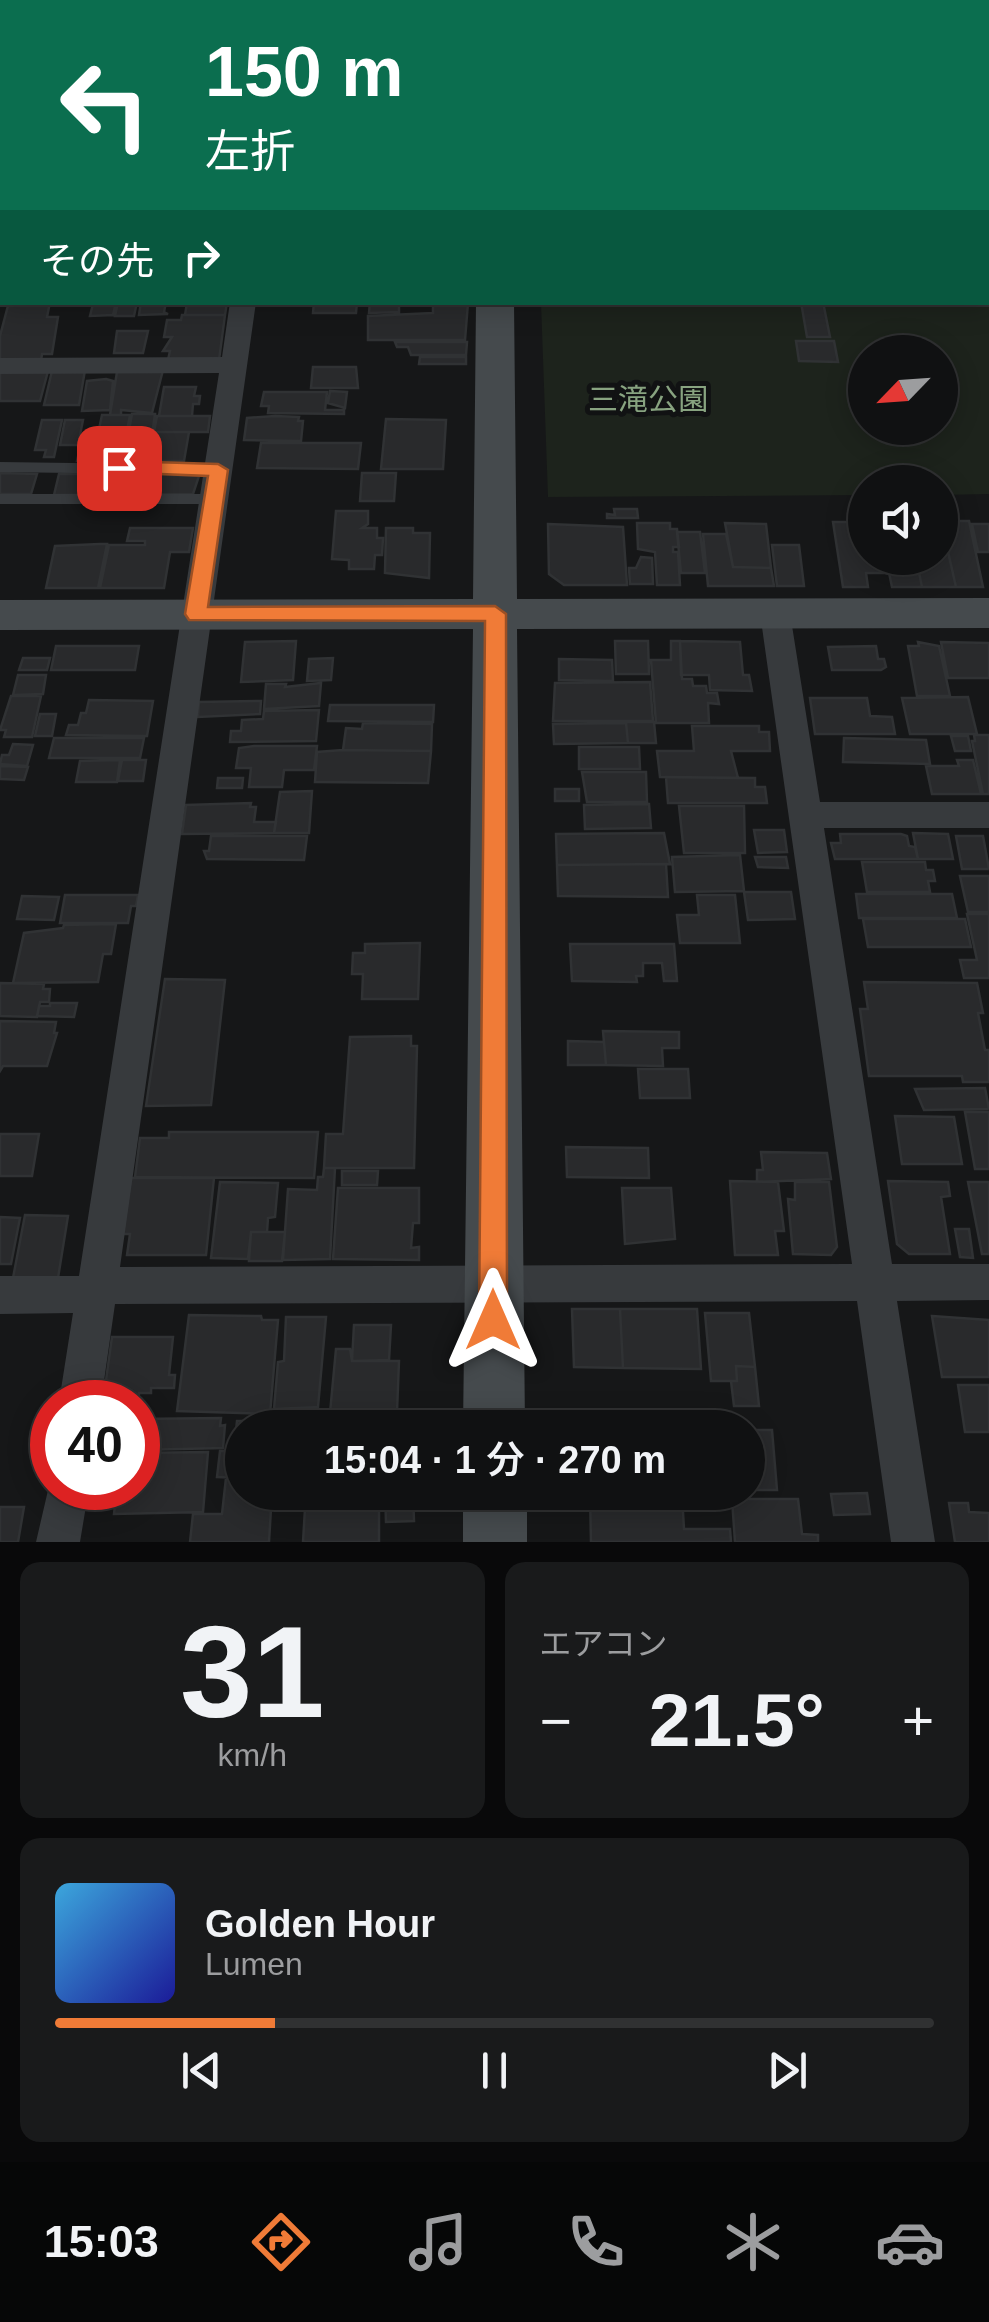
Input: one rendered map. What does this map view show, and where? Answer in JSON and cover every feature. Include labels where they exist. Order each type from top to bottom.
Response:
[{"type":"street","points":[[84,1380],[243,305]]},
{"type":"street","points":[[494,1410],[495,305]]},
{"type":"street","points":[[0,366],[233,365]]},
{"type":"street","points":[[774,613],[913,1542]]},
{"type":"street","points":[[0,616],[989,613]]},
{"type":"street","points":[[804,816],[989,815]]},
{"type":"street","points":[[0,1295],[492,1284],[989,1282]]},
{"type":"street","points":[[58,1542],[63,1510]]},
{"type":"street","points":[[495,1510],[495,1542]]},
{"type":"lane","points":[[0,468],[216,485]]},
{"type":"lane","points":[[0,499],[216,485]]},
{"type":"green space","name":"三滝公園","points":[[541,305],[989,305],[989,494],[958,495],[958,465],[848,465],[848,495],[548,497]]},
{"type":"building","points":[[8,305],[49,305],[47,317],[58,317],[52,354],[42,354],[41,361],[0,361],[0,336]]},
{"type":"building","points":[[93,305],[115,305],[113,315],[90,316]]},
{"type":"building","points":[[117,305],[136,305],[134,316],[115,316]]},
{"type":"building","points":[[141,305],[165,305],[164,312],[168,314],[139,315]]},
{"type":"building","points":[[187,305],[227,305],[225,315],[185,315]]},
{"type":"building","points":[[314,305],[357,305],[356,313],[313,313]]},
{"type":"building","points":[[370,305],[399,305],[399,312],[369,313]]},
{"type":"building","points":[[433,305],[468,305],[465,340],[368,340],[368,316],[433,313]]},
{"type":"building","points":[[802,305],[824,305],[830,337],[807,337]]},
{"type":"building","points":[[182,315],[225,315],[219,360],[168,360],[170,351],[163,351],[172,337],[164,337],[167,320],[181,320]]},
{"type":"building","points":[[117,331],[148,331],[143,353],[114,353]]},
{"type":"building","points":[[796,341],[834,341],[838,362],[799,361]]},
{"type":"building","points":[[395,342],[467,342],[466,355],[411,355],[408,347],[397,347]]},
{"type":"building","points":[[420,357],[466,357],[466,364],[419,364]]},
{"type":"building","points":[[313,367],[356,367],[358,388],[311,388]]},
{"type":"building","points":[[85,370],[79,405],[44,405],[52,371]]},
{"type":"building","points":[[163,370],[152,413],[121,410],[121,415],[110,415],[117,372]]},
{"type":"building","points":[[0,371],[48,371],[40,401],[0,401]]},
{"type":"building","points":[[87,381],[113,381],[110,410],[82,411]]},
{"type":"building","points":[[164,387],[196,387],[194,396],[200,396],[199,404],[193,404],[192,416],[159,416]]},
{"type":"building","points":[[330,391],[347,392],[345,408],[328,403]]},
{"type":"building","points":[[264,392],[327,392],[325,410],[344,410],[344,414],[268,413],[269,406],[261,406]]},
{"type":"building","points":[[132,414],[155,414],[148,461],[124,458]]},
{"type":"building","points":[[102,415],[130,415],[121,461],[77,461],[83,434],[98,434]]},
{"type":"building","points":[[157,416],[210,416],[208,432],[154,432]]},
{"type":"building","points":[[299,417],[298,421],[303,421],[301,441],[244,440],[247,418]]},
{"type":"building","points":[[386,419],[446,420],[443,469],[381,469]]},
{"type":"building","points":[[42,420],[62,420],[54,457],[44,457],[46,450],[35,450]]},
{"type":"building","points":[[65,420],[83,420],[78,445],[60,445]]},
{"type":"building","points":[[156,432],[189,432],[184,461],[150,461]]},
{"type":"building","points":[[261,443],[361,443],[358,469],[257,468]]},
{"type":"building","points":[[0,473],[37,474],[31,494],[0,494]]},
{"type":"building","points":[[362,473],[396,473],[394,501],[360,501]]},
{"type":"building","points":[[59,474],[136,474],[134,485],[147,485],[147,474],[199,476],[193,494],[54,495]]},
{"type":"building","points":[[614,509],[637,509],[638,518],[607,518],[607,514],[615,515]]},
{"type":"building","points":[[336,511],[368,511],[368,524],[362,528],[377,528],[377,538],[383,538],[382,555],[375,555],[374,569],[349,569],[349,560],[332,559]]},
{"type":"building","points":[[958,521],[969,521],[983,587],[956,587],[953,575],[958,575]]},
{"type":"building","points":[[833,522],[848,522],[848,575],[866,575],[868,587],[843,587]]},
{"type":"building","points":[[637,523],[670,523],[670,529],[677,529],[679,547],[673,547],[673,552],[678,552],[680,585],[657,585],[655,552],[638,549]]},
{"type":"building","points":[[725,523],[766,524],[771,568],[733,567]]},
{"type":"building","points":[[548,524],[623,527],[627,585],[564,585],[549,574]]},
{"type":"building","points":[[972,524],[989,524],[989,552],[978,552]]},
{"type":"building","points":[[130,528],[193,528],[189,552],[170,552],[164,588],[100,588],[109,545],[145,545],[145,541],[127,541]]},
{"type":"building","points":[[386,528],[413,528],[413,533],[430,533],[429,578],[385,573]]},
{"type":"building","points":[[677,532],[700,532],[705,573],[681,573]]},
{"type":"building","points":[[703,534],[726,534],[733,567],[771,568],[774,586],[708,586]]},
{"type":"building","points":[[107,544],[98,588],[46,588],[55,546]]},
{"type":"building","points":[[772,545],[799,545],[804,586],[777,586]]},
{"type":"building","points":[[641,557],[652,558],[653,584],[630,584],[629,568],[636,568]]},
{"type":"building","points":[[890,575],[920,575],[922,587],[892,587]]},
{"type":"building","points":[[920,575],[953,575],[956,587],[922,587]]},
{"type":"building","points":[[296,641],[293,680],[241,682],[245,642]]},
{"type":"building","points":[[615,641],[648,641],[649,674],[616,674]]},
{"type":"building","points":[[671,641],[680,641],[682,679],[692,679],[693,686],[706,686],[707,693],[717,693],[719,704],[708,703],[709,723],[656,723],[651,660],[671,660]]},
{"type":"building","points":[[680,641],[740,642],[743,675],[749,675],[752,691],[710,690],[709,675],[681,675]]},
{"type":"building","points":[[918,642],[939,646],[950,696],[917,696],[908,646],[919,646]]},
{"type":"building","points":[[941,642],[989,643],[989,678],[948,678]]},
{"type":"building","points":[[56,646],[139,646],[135,670],[51,670]]},
{"type":"building","points":[[876,646],[878,659],[884,659],[886,667],[881,670],[832,670],[828,647]]},
{"type":"building","points":[[23,658],[50,658],[47,670],[19,670]]},
{"type":"building","points":[[333,658],[331,680],[307,681],[309,659]]},
{"type":"building","points":[[559,659],[612,660],[613,681],[559,680]]},
{"type":"building","points":[[18,675],[46,675],[43,694],[13,695]]},
{"type":"building","points":[[650,682],[653,721],[553,721],[555,683]]},
{"type":"building","points":[[321,683],[319,706],[264,709],[266,684],[286,684],[285,687]]},
{"type":"building","points":[[11,696],[41,696],[32,737],[4,737],[6,730],[0,730]]},
{"type":"building","points":[[968,697],[977,734],[910,734],[902,698]]},
{"type":"building","points":[[810,698],[867,698],[870,716],[892,717],[895,734],[815,734]]},
{"type":"building","points":[[89,700],[153,701],[147,736],[66,735],[69,725],[78,725],[81,713],[86,713]]},
{"type":"building","points":[[261,701],[260,714],[198,717],[199,702]]},
{"type":"building","points":[[330,705],[434,705],[433,722],[328,721]]},
{"type":"building","points":[[319,710],[316,741],[230,742],[231,731],[241,731],[242,720],[263,719],[264,711]]},
{"type":"building","points":[[40,714],[56,714],[52,736],[35,736]]},
{"type":"building","points":[[626,722],[654,722],[656,743],[628,743]]},
{"type":"building","points":[[363,723],[432,724],[431,751],[343,750],[346,728],[362,729]]},
{"type":"building","points":[[626,723],[628,743],[554,744],[553,724]]},
{"type":"building","points":[[692,726],[759,726],[759,732],[769,732],[770,751],[731,751],[738,778],[660,777],[657,751],[694,751]]},
{"type":"building","points":[[974,735],[989,735],[989,794],[983,794]]},
{"type":"building","points":[[951,736],[968,736],[971,751],[955,751]]},
{"type":"building","points":[[54,738],[144,738],[140,758],[49,758]]},
{"type":"building","points":[[844,738],[926,740],[930,764],[843,762]]},
{"type":"building","points":[[13,744],[33,745],[27,766],[0,764],[2,755],[9,755]]},
{"type":"building","points":[[317,746],[314,770],[284,770],[282,787],[249,787],[251,768],[236,768],[239,748]]},
{"type":"building","points":[[579,747],[639,747],[640,769],[579,769]]},
{"type":"building","points":[[431,751],[428,783],[315,782],[317,752]]},
{"type":"building","points":[[120,760],[117,782],[76,782],[80,761]]},
{"type":"building","points":[[122,760],[146,760],[143,781],[118,781]]},
{"type":"building","points":[[957,760],[973,760],[981,794],[932,794],[926,766],[959,766]]},
{"type":"building","points":[[0,766],[28,767],[24,780],[0,779]]},
{"type":"building","points":[[582,772],[646,772],[647,802],[587,802]]},
{"type":"building","points":[[666,777],[755,778],[755,787],[765,787],[767,803],[668,803]]},
{"type":"building","points":[[218,778],[243,778],[242,788],[217,788]]},
{"type":"building","points":[[555,789],[579,789],[579,801],[555,801]]},
{"type":"building","points":[[312,791],[309,833],[274,833],[280,792]]},
{"type":"building","points":[[251,803],[250,807],[256,807],[254,822],[276,822],[274,833],[182,834],[186,805]]},
{"type":"building","points":[[649,804],[651,828],[585,829],[584,805]]},
{"type":"building","points":[[679,806],[744,806],[745,853],[684,853]]},
{"type":"building","points":[[754,830],[784,830],[787,852],[758,853]]},
{"type":"building","points":[[664,833],[670,864],[557,865],[556,834]]},
{"type":"building","points":[[913,833],[948,834],[953,859],[918,859]]},
{"type":"building","points":[[840,834],[901,834],[907,836],[909,846],[915,847],[918,859],[835,859],[831,843],[841,843]]},
{"type":"building","points":[[211,836],[307,836],[304,860],[207,859],[204,851],[209,851]]},
{"type":"building","points":[[956,836],[983,836],[989,869],[962,869]]},
{"type":"building","points":[[740,855],[744,891],[675,892],[672,857]]},
{"type":"building","points":[[755,857],[786,857],[788,868],[758,867]]},
{"type":"building","points":[[862,862],[925,862],[926,870],[933,870],[935,881],[928,881],[930,892],[867,892]]},
{"type":"building","points":[[666,864],[668,897],[558,896],[557,865]]},
{"type":"building","points":[[960,876],[989,876],[989,912],[968,912]]},
{"type":"building","points":[[744,892],[791,892],[795,919],[748,920]]},
{"type":"building","points":[[856,894],[952,894],[957,918],[859,918]]},
{"type":"building","points":[[65,895],[138,895],[128,923],[60,923]]},
{"type":"building","points":[[697,895],[735,895],[740,943],[680,943],[677,915],[699,915]]},
{"type":"building","points":[[22,896],[59,897],[54,920],[17,919]]},
{"type":"building","points":[[967,914],[989,914],[989,978],[964,978],[960,960],[977,960]]},
{"type":"building","points":[[863,919],[965,919],[971,947],[868,947]]},
{"type":"building","points":[[116,924],[111,954],[103,954],[98,982],[13,983],[24,933],[64,925]]},
{"type":"building","points":[[420,943],[418,999],[362,999],[363,974],[352,974],[353,953],[365,953],[365,944]]},
{"type":"building","points":[[570,944],[674,944],[677,981],[664,981],[662,963],[643,963],[643,976],[636,976],[637,982],[572,981]]},
{"type":"building","points":[[165,979],[225,980],[211,1105],[146,1106]]},
{"type":"building","points":[[864,982],[977,983],[983,1013],[978,1013],[985,1050],[989,1050],[989,1082],[963,1082],[962,1076],[869,1076],[860,1009],[868,1009]]},
{"type":"building","points":[[0,983],[44,984],[43,989],[50,989],[49,1002],[40,1002],[37,1017],[0,1016]]},
{"type":"building","points":[[77,1003],[74,1017],[37,1016],[39,1006]]},
{"type":"building","points":[[0,1021],[56,1022],[57,1033],[47,1066],[3,1066],[0,1071]]},
{"type":"building","points":[[603,1031],[679,1032],[679,1048],[662,1048],[663,1066],[606,1065]]},
{"type":"building","points":[[411,1036],[411,1046],[417,1046],[414,1168],[324,1168],[326,1134],[343,1134],[350,1037]]},
{"type":"building","points":[[568,1041],[604,1042],[606,1065],[568,1065]]},
{"type":"building","points":[[638,1069],[688,1069],[690,1098],[640,1098]]},
{"type":"building","points":[[985,1088],[989,1109],[924,1110],[915,1089]]},
{"type":"building","points":[[965,1112],[989,1112],[989,1169],[975,1169]]},
{"type":"building","points":[[895,1116],[954,1117],[962,1164],[902,1164]]},
{"type":"building","points":[[169,1132],[318,1132],[314,1178],[135,1177],[140,1138],[169,1138]]},
{"type":"building","points":[[0,1134],[39,1134],[32,1176],[0,1176]]},
{"type":"building","points":[[566,1147],[648,1148],[649,1178],[567,1177]]},
{"type":"building","points":[[761,1152],[827,1153],[831,1179],[757,1182],[757,1170],[763,1170]]},
{"type":"building","points":[[324,1168],[335,1168],[330,1259],[283,1260],[288,1189],[317,1190]]},
{"type":"building","points":[[342,1171],[378,1171],[377,1185],[342,1185]]},
{"type":"building","points":[[131,1178],[214,1178],[206,1255],[127,1255],[130,1234],[123,1234]]},
{"type":"building","points":[[730,1181],[778,1182],[784,1231],[775,1231],[778,1255],[735,1255]]},
{"type":"building","points":[[888,1181],[948,1182],[950,1196],[941,1197],[950,1254],[909,1254],[897,1244]]},
{"type":"building","points":[[220,1182],[278,1183],[275,1217],[268,1218],[267,1232],[251,1232],[248,1259],[211,1258]]},
{"type":"building","points":[[795,1182],[829,1182],[837,1247],[831,1255],[793,1254],[788,1199],[795,1200]]},
{"type":"building","points":[[968,1182],[989,1182],[989,1254],[982,1254]]},
{"type":"building","points":[[338,1188],[419,1188],[419,1223],[413,1223],[411,1248],[419,1247],[419,1260],[333,1259]]},
{"type":"building","points":[[622,1188],[671,1188],[675,1239],[625,1244]]},
{"type":"building","points":[[25,1215],[68,1216],[58,1278],[13,1278]]},
{"type":"building","points":[[0,1217],[20,1218],[11,1264],[0,1264]]},
{"type":"building","points":[[955,1229],[969,1229],[973,1258],[960,1257]]},
{"type":"building","points":[[251,1232],[285,1232],[282,1261],[249,1261]]},
{"type":"building","points":[[572,1309],[620,1309],[623,1368],[574,1367]]},
{"type":"building","points":[[620,1309],[697,1309],[701,1369],[623,1368]]},
{"type":"building","points":[[705,1313],[749,1313],[755,1367],[736,1366],[737,1381],[711,1381]]},
{"type":"building","points":[[189,1315],[261,1316],[262,1320],[278,1320],[270,1410],[177,1411]]},
{"type":"building","points":[[932,1316],[989,1320],[989,1377],[942,1377]]},
{"type":"building","points":[[286,1317],[326,1317],[318,1407],[274,1409],[278,1362],[284,1361]]},
{"type":"building","points":[[354,1325],[391,1325],[389,1360],[352,1361]]},
{"type":"building","points":[[112,1337],[173,1337],[169,1375],[175,1375],[174,1388],[160,1388],[160,1380],[106,1380]]},
{"type":"building","points":[[336,1349],[350,1349],[352,1361],[399,1361],[397,1410],[330,1410]]},
{"type":"building","points":[[736,1366],[755,1367],[759,1406],[734,1406],[731,1381],[737,1381]]},
{"type":"building","points":[[958,1385],[989,1385],[989,1432],[965,1432]]},
{"type":"building","points":[[221,1418],[220,1426],[225,1425],[223,1448],[160,1449],[160,1419]]},
{"type":"building","points":[[765,1430],[772,1430],[777,1490],[765,1490]]},
{"type":"building","points":[[220,1451],[225,1451],[225,1477],[217,1477]]},
{"type":"building","points":[[208,1452],[203,1512],[114,1514],[114,1510],[160,1510],[160,1453]]},
{"type":"building","points":[[225,1487],[225,1510],[271,1510],[269,1542],[190,1542],[193,1514],[222,1514]]},
{"type":"building","points":[[867,1493],[870,1514],[834,1515],[831,1494]]},
{"type":"building","points":[[765,1499],[798,1499],[802,1534],[818,1535],[818,1542],[735,1542],[733,1510],[765,1510]]},
{"type":"building","points":[[949,1503],[968,1503],[969,1512],[989,1513],[989,1542],[955,1542]]},
{"type":"building","points":[[0,1507],[24,1507],[18,1542],[0,1542]]},
{"type":"building","points":[[305,1510],[379,1510],[379,1542],[303,1542]]},
{"type":"building","points":[[386,1510],[414,1510],[414,1521],[386,1522]]},
{"type":"building","points":[[590,1510],[683,1510],[684,1529],[730,1529],[731,1542],[591,1542]]},
{"type":"route","points":[[119,468],[218,470],[196,614],[495,614],[493,1320]]}]
